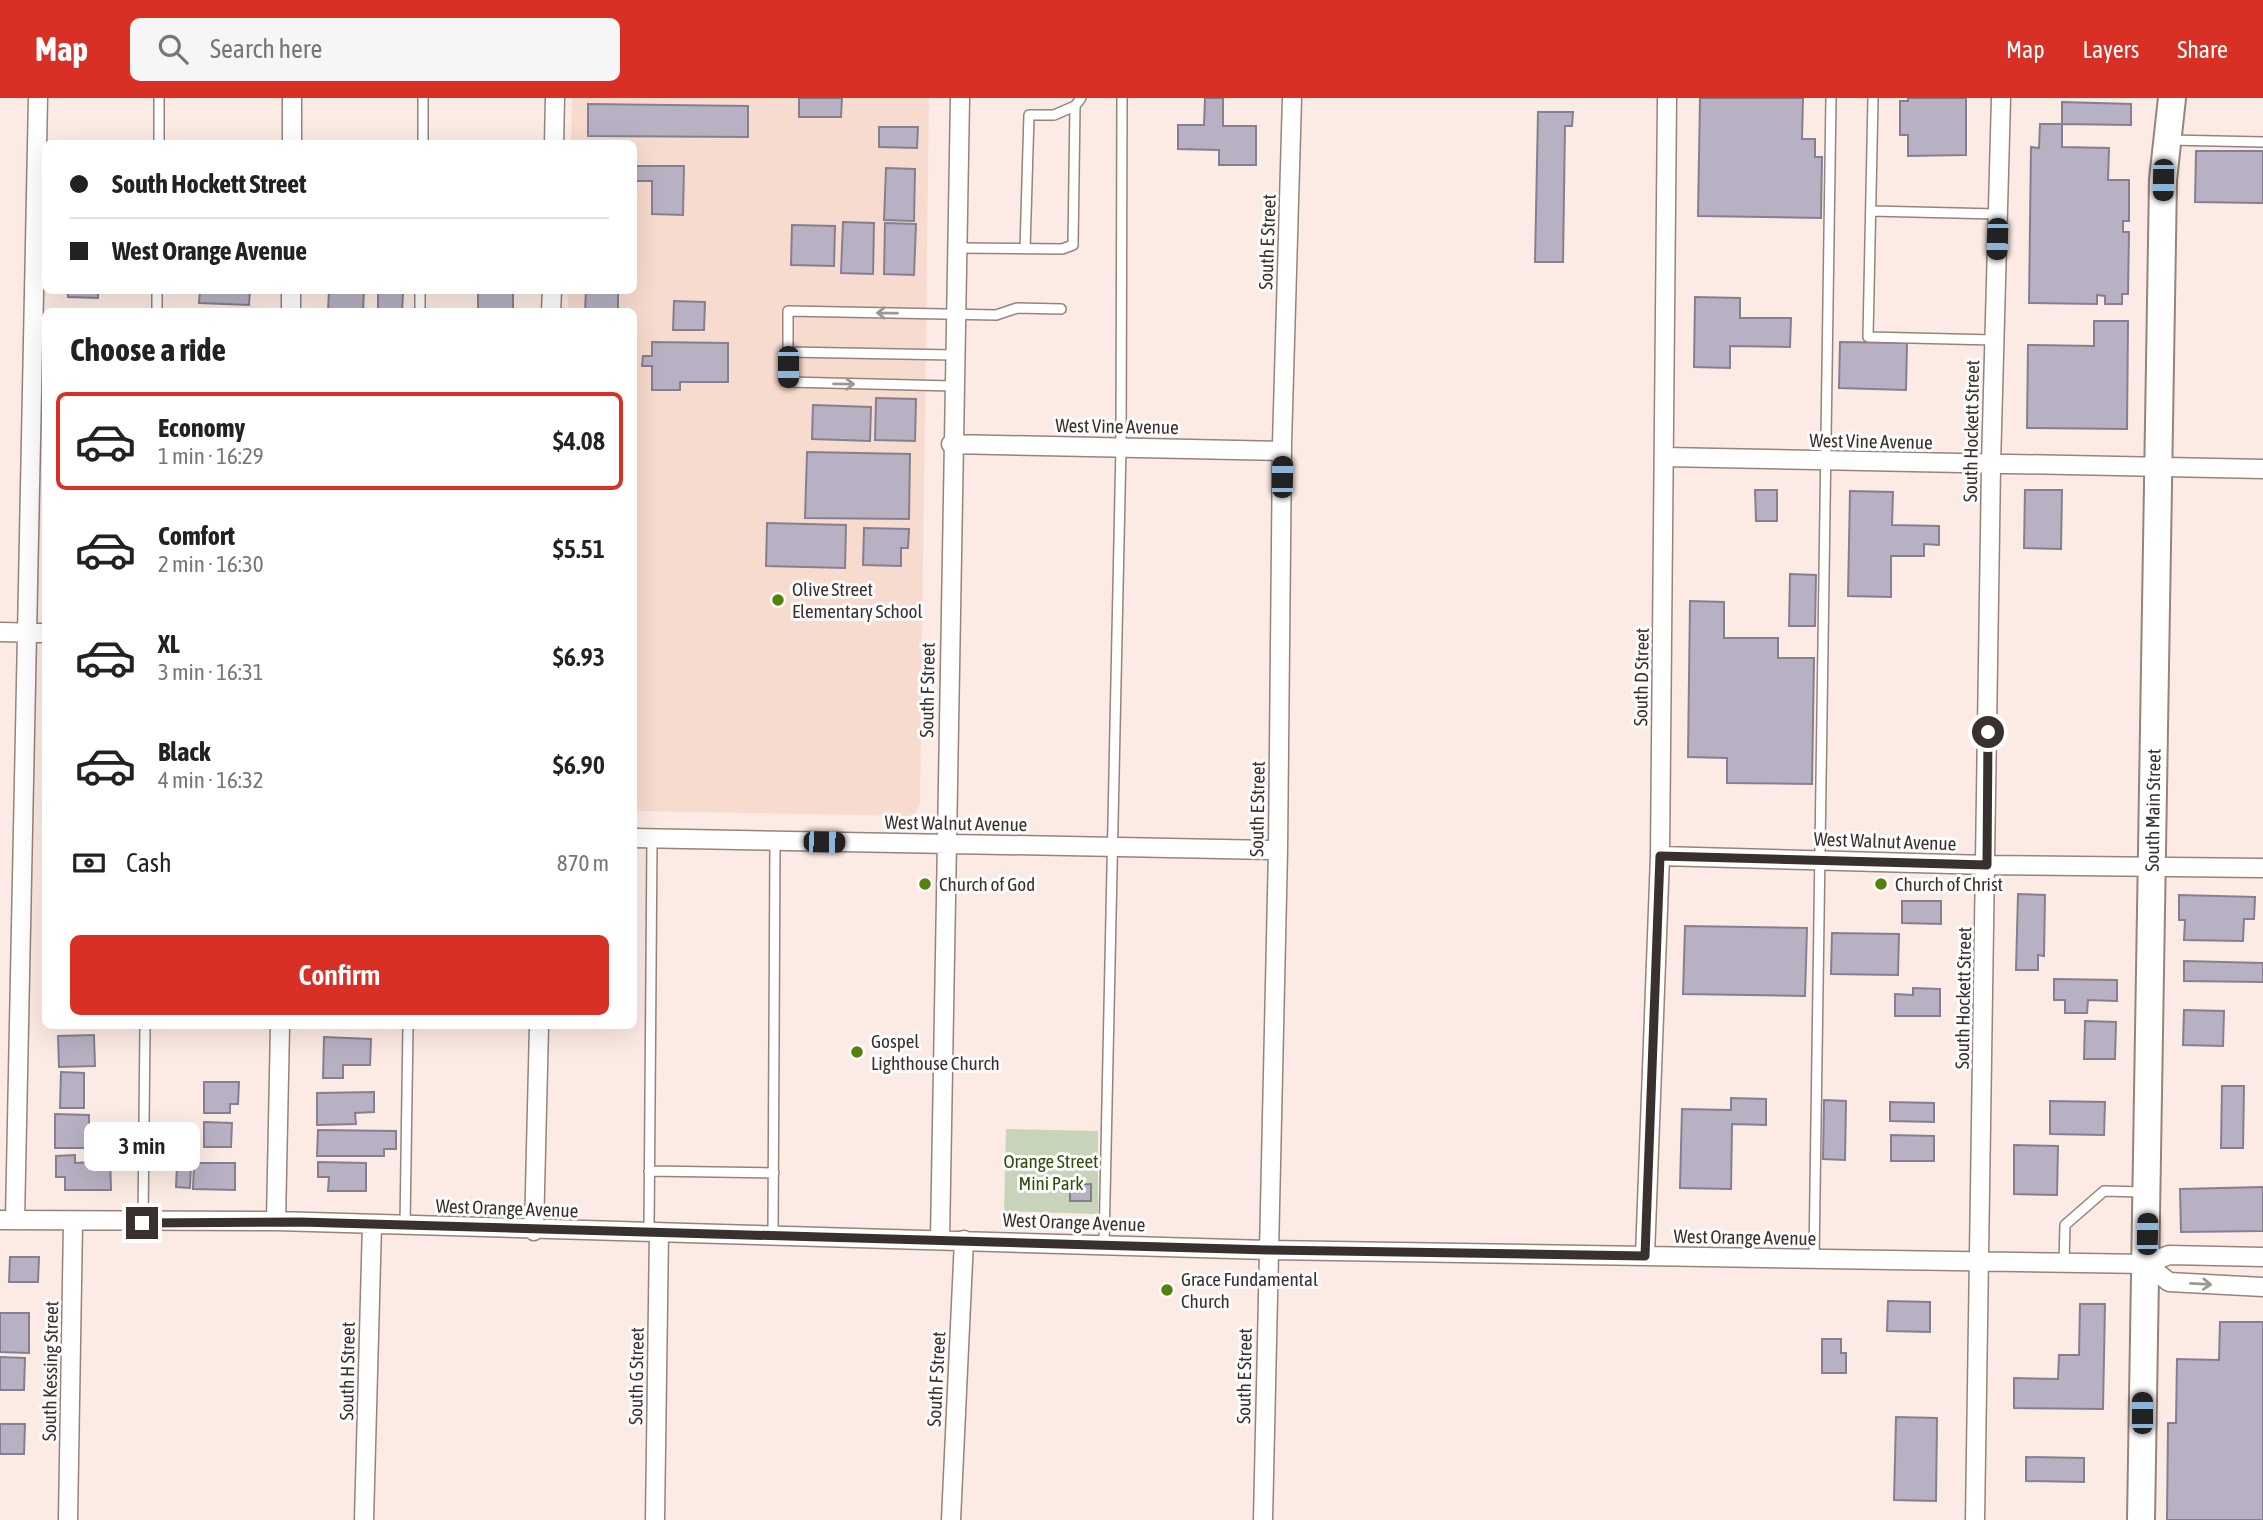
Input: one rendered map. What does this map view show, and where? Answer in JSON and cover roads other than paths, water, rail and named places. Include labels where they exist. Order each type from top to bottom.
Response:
[{"type":"main road","name":"South Main Street","points":[[2141,1520],[2163,180],[2172,98]]},
{"type":"street","points":[[8,1220],[36,633],[38,98]]},
{"type":"street","points":[[292,98],[292,140]]},
{"type":"street","points":[[554,140],[555,98]]},
{"type":"street","name":"South F Street","points":[[940,1240],[951,444],[960,98]]},
{"type":"street","name":"South E Street","points":[[1263,1520],[1278,850],[1282,450],[1292,98]]},
{"type":"street","name":"South D Street","points":[[1645,1256],[1660,856],[1667,98]]},
{"type":"street","name":"South Hockett Street","points":[[1975,1520],[1991,465],[2001,98]]},
{"type":"street","name":"West Vine Avenue","points":[[951,444],[1282,450]]},
{"type":"street","name":"West Vine Avenue","points":[[1665,457],[2263,469]]},
{"type":"street","points":[[0,632],[36,633]]},
{"type":"street","name":"West Walnut Avenue","points":[[637,838],[1278,850]]},
{"type":"street","name":"West Walnut Avenue","points":[[1660,856],[1987,865],[2152,864],[2263,868]]},
{"type":"street","points":[[275,1222],[280,1029]]},
{"type":"street","points":[[534,1231],[539,1029]]},
{"type":"street","name":"West Orange Avenue","points":[[8,1220],[74,1223],[372,1224],[534,1231],[773,1234],[1268,1250],[1979,1262],[2146,1264],[2169,1255],[2263,1257]]},
{"type":"street","name":"South Kessing Street","points":[[68,1520],[74,1223]]},
{"type":"street","name":"South H Street","points":[[364,1520],[372,1224]]},
{"type":"street","name":"South G Street","points":[[654,1232],[655,1520]]},
{"type":"street","name":"South F Street","points":[[951,1520],[964,1240]]},
{"type":"street","points":[[2146,1264],[2169,1282],[2263,1287]]},
{"type":"lane","points":[[159,98],[159,140]]},
{"type":"lane","points":[[423,140],[424,98]]},
{"type":"lane","points":[[1025,249],[1028,115],[1054,115],[1074,106],[1081,98]]},
{"type":"lane","points":[[1104,1244],[1121,447],[1122,98]]},
{"type":"lane","points":[[1814,1259],[1831,98]]},
{"type":"lane","points":[[1873,98],[1868,337],[1994,340]]},
{"type":"lane","points":[[956,248],[1062,250],[1073,245],[1074,106]]},
{"type":"lane","points":[[2167,139],[2263,142]]},
{"type":"lane","points":[[1871,211],[1997,214]]},
{"type":"lane","points":[[953,386],[788,382],[788,311],[996,315],[1017,308],[1061,309]]},
{"type":"lane","points":[[788,352],[954,355]]},
{"type":"lane","points":[[652,839],[649,1171],[654,1232]]},
{"type":"lane","points":[[773,1234],[775,841]]},
{"type":"lane","points":[[142,1223],[145,1029]]},
{"type":"lane","points":[[405,1225],[408,1029]]},
{"type":"lane","points":[[649,1171],[774,1173]]},
{"type":"lane","points":[[2064,1263],[2065,1225],[2104,1191],[2147,1192]]},
{"type":"place","name":"Olive Street Elementary School","points":[[778,600]]},
{"type":"place","name":"Church of God","points":[[925,884]]},
{"type":"place","name":"Church of Christ","points":[[1881,884]]},
{"type":"place","name":"Gospel Lighthouse Church","points":[[857,1052]]},
{"type":"place","name":"Grace Fundamental Church","points":[[1167,1290]]},
{"type":"park label","name":"Orange Street Mini Park","points":[[1051,1172]]}]
